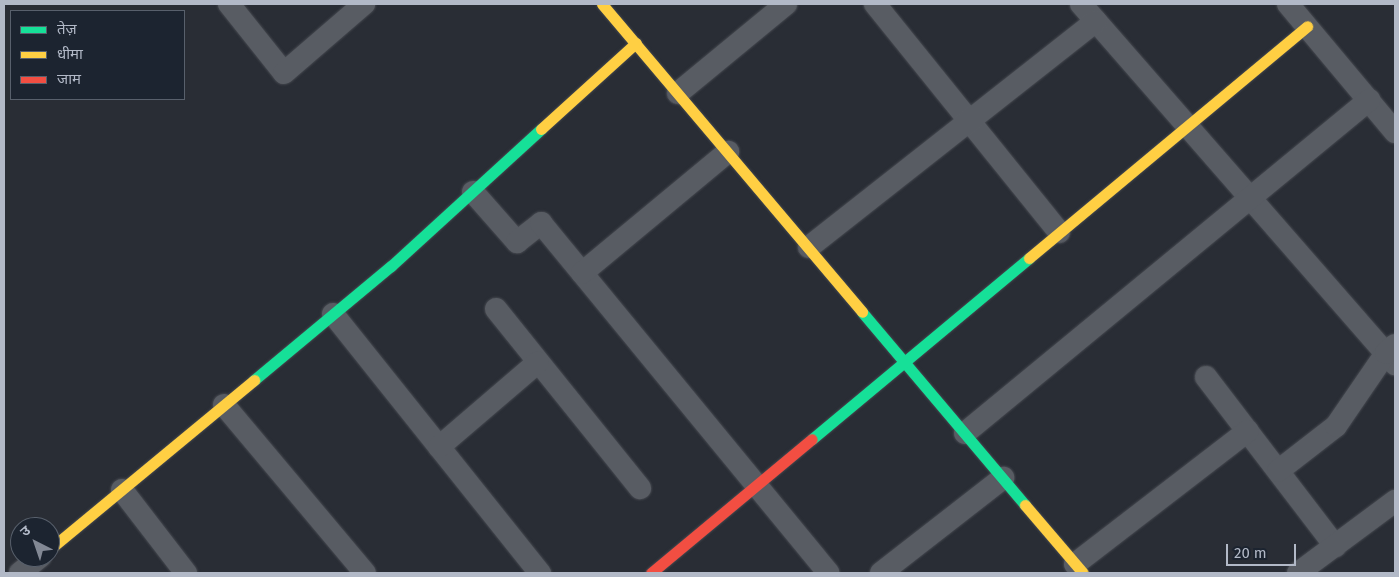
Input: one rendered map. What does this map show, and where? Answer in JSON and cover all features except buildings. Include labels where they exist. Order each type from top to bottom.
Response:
[{"type":"street","points":[[229,4],[284,73],[364,4]]},
{"type":"street","points":[[602,4],[1079,569],[1248,431]]},
{"type":"street","points":[[678,93],[786,4]]},
{"type":"street","points":[[875,4],[1060,232]]},
{"type":"street","points":[[1081,4],[1250,198],[1392,354],[1336,426],[1278,471]]},
{"type":"street","points":[[1288,4],[1395,132]]},
{"type":"street","points":[[809,247],[1096,21]]},
{"type":"street","points":[[651,573],[1307,26]]},
{"type":"street","points":[[60,540],[333,314],[473,192],[636,44]]},
{"type":"street","points":[[965,433],[1369,100]]},
{"type":"street","points":[[582,272],[728,152]]},
{"type":"street","points":[[473,192],[517,242],[541,223],[829,573]]},
{"type":"street","points":[[496,309],[640,488]]},
{"type":"street","points":[[333,314],[540,573]]},
{"type":"street","points":[[439,447],[538,362]]},
{"type":"street","points":[[1206,377],[1335,546]]},
{"type":"street","points":[[224,405],[365,573]]},
{"type":"street","points":[[881,573],[1003,478]]},
{"type":"street","points":[[122,490],[186,573]]},
{"type":"street","points":[[1298,573],[1395,501]]},
{"type":"traffic: fast","points":[[254,380],[391,266],[541,129]]},
{"type":"traffic: fast","points":[[812,439],[1029,258]]},
{"type":"traffic: fast","points":[[862,312],[1025,505]]},
{"type":"traffic: slow","points":[[602,4],[862,312]]},
{"type":"traffic: slow","points":[[1029,258],[1307,26]]},
{"type":"traffic: slow","points":[[541,129],[636,43]]},
{"type":"traffic: slow","points":[[60,541],[254,380]]},
{"type":"traffic: slow","points":[[1025,505],[1083,573]]},
{"type":"traffic: jam","points":[[651,573],[812,439]]}]
